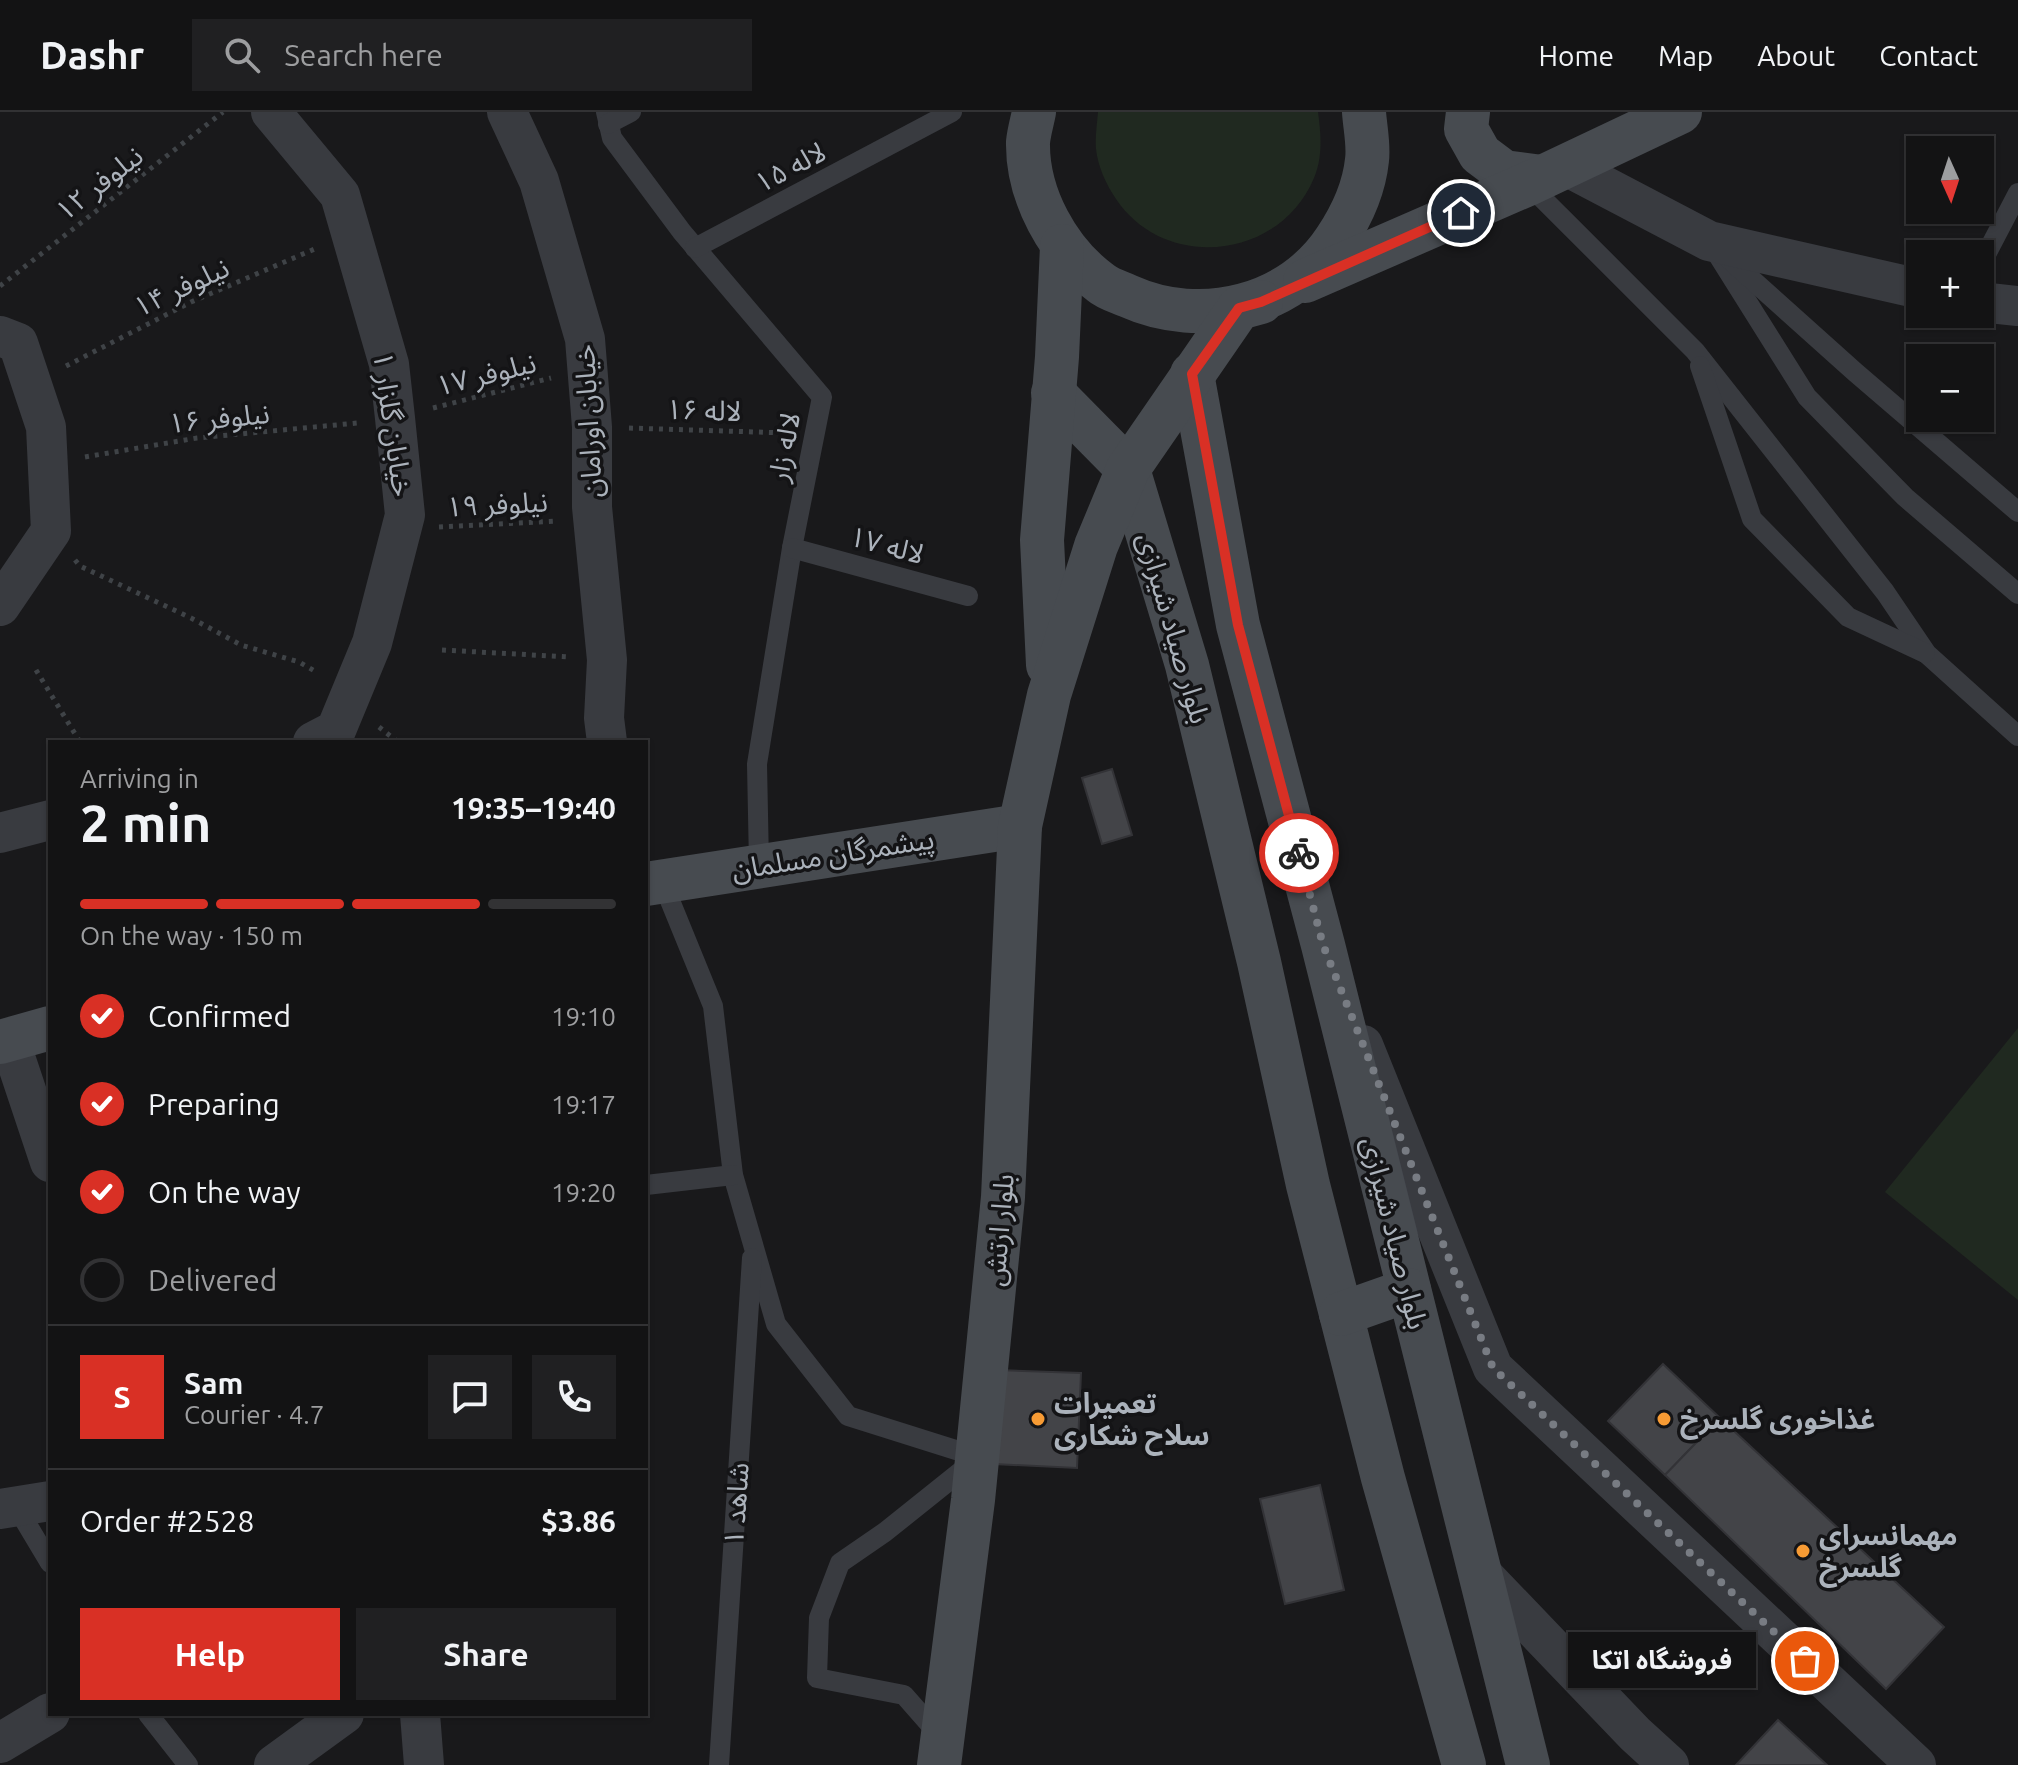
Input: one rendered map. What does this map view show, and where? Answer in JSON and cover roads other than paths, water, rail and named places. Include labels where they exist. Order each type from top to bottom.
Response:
[{"type":"main road","points":[[1034,112],[1028,142],[1037,197],[1062,246],[1101,284],[1152,307],[1207,313],[1271,297],[1324,258],[1354,213],[1367,160],[1364,112]]},
{"type":"main road","points":[[1468,112],[1466,129],[1480,154],[1504,172],[1546,176]]},
{"type":"main road","points":[[1049,695],[1096,546],[1128,469],[1239,308],[1271,297],[1546,176],[1680,112]]},
{"type":"main road","points":[[1049,695],[1042,540],[1062,246]]},
{"type":"main road","name":"بلوار صیاد شیرازی","points":[[1192,374],[1238,625],[1323,945],[1528,1765]]},
{"type":"main road","points":[[1053,393],[1128,469]]},
{"type":"main road","name":"بلوار صیاد شیرازی","points":[[1128,469],[1187,665],[1259,962],[1308,1185],[1464,1765]]},
{"type":"main road","name":"بلوار ارتش","points":[[941,1752],[978,1457],[1003,1197],[1020,826],[1049,695]]},
{"type":"main road","name":"پیشمرگان مسلمان","points":[[654,882],[1020,826]]},
{"type":"main road","points":[[1259,962],[1323,945]]},
{"type":"main road","points":[[4,1040],[48,1029]]},
{"type":"main road","points":[[1341,1314],[1409,1290]]},
{"type":"main road","points":[[1412,1579],[1479,1571]]},
{"type":"street","name":"خیابان گلزار ۱","points":[[271,112],[340,195],[389,364],[405,515],[372,643],[336,730],[317,740]]},
{"type":"street","name":"خیابان اورامان","points":[[507,112],[539,181],[585,339],[592,427],[594,519],[607,660],[604,718],[607,740]]},
{"type":"street","points":[[1546,176],[1709,241],[1906,286]]},
{"type":"street","points":[[1994,303],[2018,306]]},
{"type":"street","points":[[0,336],[18,343],[46,427],[51,531],[0,606]]},
{"type":"street","points":[[0,833],[48,821]]},
{"type":"street","points":[[1323,945],[1493,1368],[1916,1765]]},
{"type":"street","points":[[4,1040],[48,1157]]},
{"type":"street","points":[[1409,1290],[1458,1281]]},
{"type":"street","points":[[1479,1571],[1627,1749],[1669,1765]]},
{"type":"street","points":[[0,1743],[48,1714]]},
{"type":"street","points":[[274,1765],[341,1716]]},
{"type":"street","points":[[420,1716],[424,1765]]},
{"type":"lane","points":[[607,118],[631,112]]},
{"type":"lane","name":"لاله ۱۵","points":[[695,248],[952,112]]},
{"type":"lane","name":"لاله زار","points":[[607,118],[612,138],[695,248],[822,397],[792,548],[757,764],[759,864]]},
{"type":"lane","points":[[1546,176],[1695,351],[1885,592],[1927,654],[2018,736]]},
{"type":"lane","points":[[1994,240],[2018,193]]},
{"type":"lane","points":[[1709,241],[2018,512]]},
{"type":"lane","points":[[1709,241],[1807,397],[1905,497],[2018,594]]},
{"type":"lane","points":[[1695,351],[1752,519],[1848,617],[1927,654]]},
{"type":"lane","name":"لاله ۱۷","points":[[792,548],[968,596]]},
{"type":"lane","name":"شاهد ۱","points":[[654,882],[713,1006],[733,1175],[776,1324],[848,1416],[978,1457]]},
{"type":"lane","points":[[648,1185],[733,1175]]},
{"type":"lane","name":"شاهد ۱","points":[[719,1765],[753,1244]]},
{"type":"lane","points":[[941,1752],[904,1695],[817,1678],[819,1618],[840,1563],[885,1532],[978,1457]]},
{"type":"lane","points":[[22,1505],[48,1559]]},
{"type":"lane","points":[[150,1716],[188,1765]]},
{"type":"place","name":"تعمیرات سلاح شکاری","points":[[1038,1419]]},
{"type":"place","name":"غذاخوری گلسرخ","points":[[1664,1419]]},
{"type":"place","name":"مهمانسرای گلسرخ","points":[[1803,1551]]},
{"type":"place","name":"فروشگاه اتکا","points":[[1805,1661]]}]
